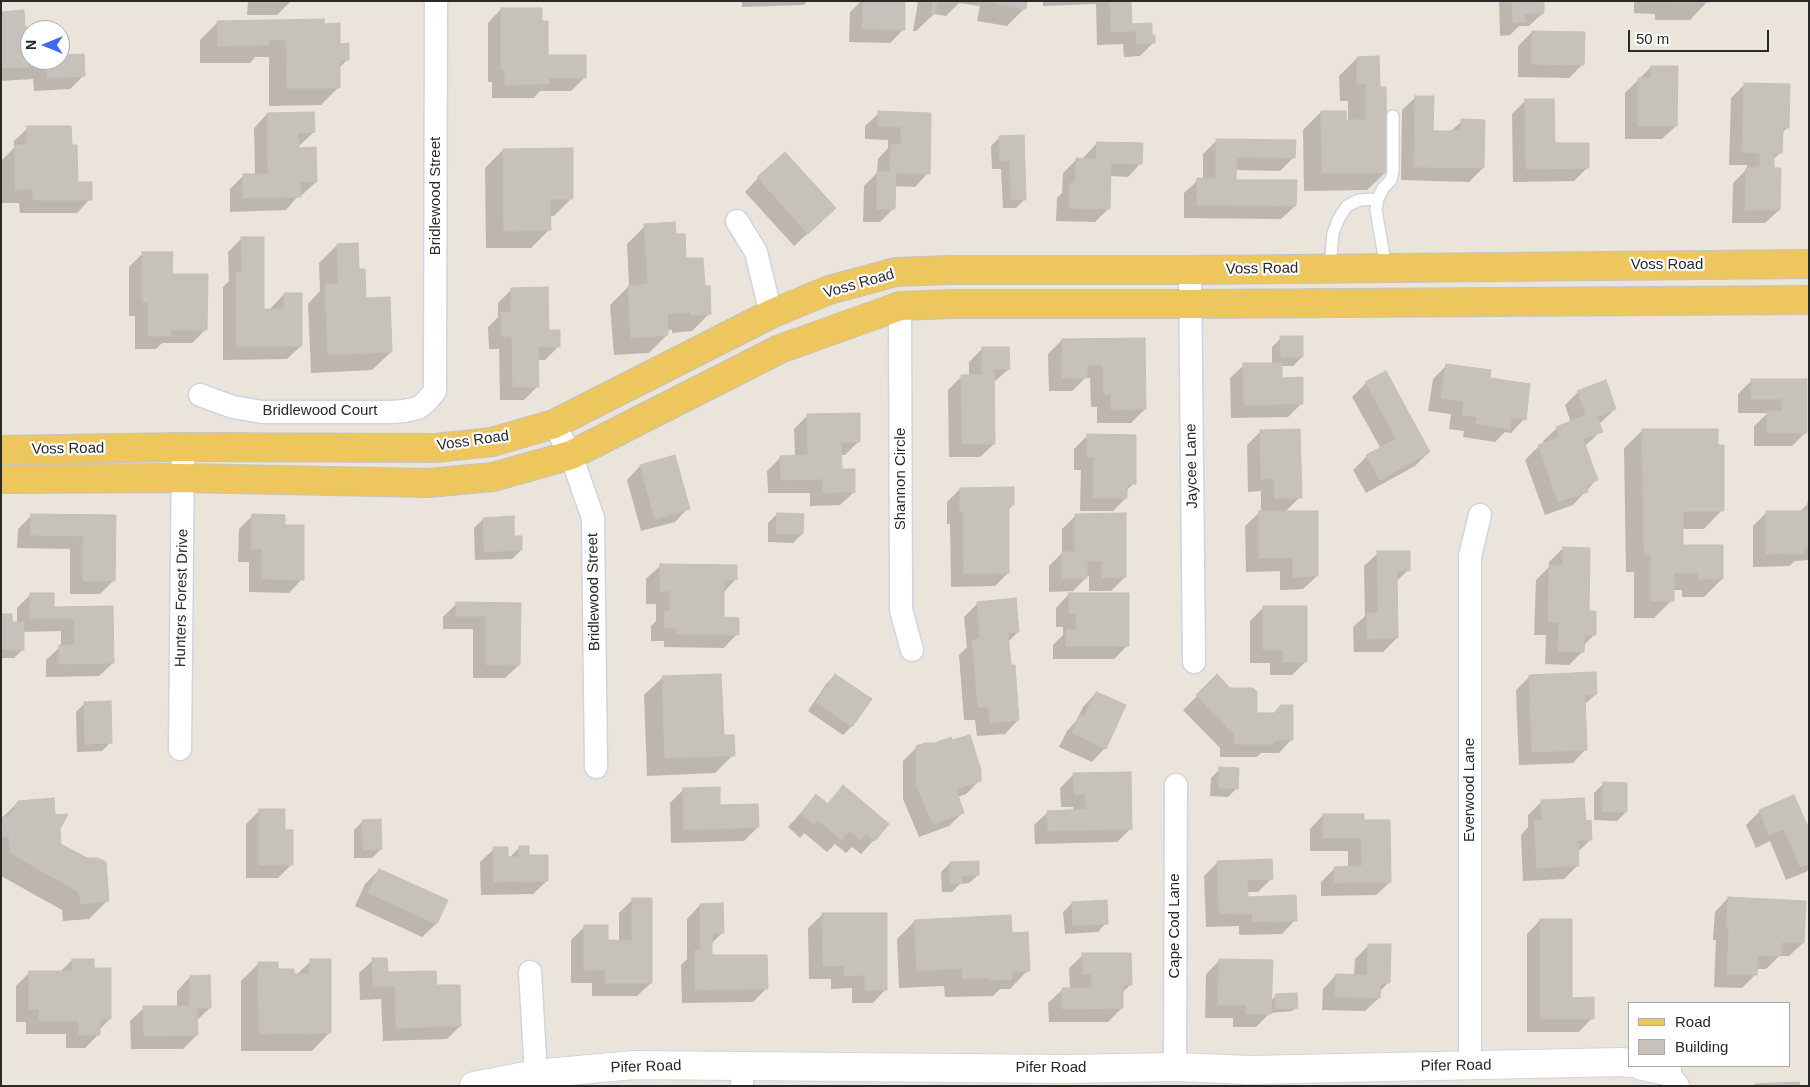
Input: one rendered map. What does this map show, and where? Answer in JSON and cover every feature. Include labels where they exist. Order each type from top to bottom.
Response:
[{"type":"main road","name":"Voss Road","points":[[1,450],[183,447],[435,448],[492,442],[554,424],[771,314],[829,290],[896,272],[950,270],[1190,270],[1809,264]]},
{"type":"main road","points":[[1643,265],[1643,300]]},
{"type":"main road","points":[[1393,268],[1399,302]]},
{"type":"main road","points":[[950,270],[951,304]]},
{"type":"main road","name":"Voss Road","points":[[1,479],[183,478],[428,483],[493,477],[571,455],[780,349],[900,306],[951,304],[1809,300]]},
{"type":"street","name":"Bridlewood Street","points":[[435,391],[436,1]]},
{"type":"street","points":[[737,221],[756,252],[771,314]]},
{"type":"street","name":"Jaycee Lane","points":[[1190,270],[1194,662]]},
{"type":"street","name":"Shannon Circle","points":[[900,306],[902,610],[912,650]]},
{"type":"street","name":"Bridlewood Court","points":[[200,395],[233,407],[262,412],[391,412],[418,408],[435,391]]},
{"type":"street","name":"Bridlewood Street","points":[[554,424],[571,455],[593,518],[596,768]]},
{"type":"street","name":"Hunters Forest Drive","points":[[180,749],[183,447]]},
{"type":"street","name":"Everwood Lane","points":[[1470,1066],[1470,556],[1480,515]]},
{"type":"street","name":"Cape Cod Lane","points":[[1175,1067],[1176,786]]},
{"type":"street","points":[[530,972],[536,1074]]},
{"type":"street","name":"Pifer Road","points":[[486,1084],[536,1074],[633,1065],[742,1076],[915,1072],[1065,1077],[1175,1067],[1250,1078],[1470,1066],[1628,1063]]},
{"type":"lane","points":[[1393,116],[1393,172],[1378,199],[1376,210],[1393,268]]},
{"type":"lane","points":[[1330,268],[1333,233],[1339,218],[1347,206],[1359,200],[1378,199]]},
{"type":"building","points":[[863,1],[905,1],[905,30],[862,29]]},
{"type":"building","points":[[933,1],[937,1],[935,14],[931,13]]},
{"type":"building","points":[[995,1],[1027,1],[1026,9],[994,3]]},
{"type":"building","points":[[1110,1],[1131,1],[1132,24],[1152,23],[1152,35],[1155,35],[1155,43],[1137,44],[1136,31],[1111,32]]},
{"type":"building","points":[[1512,1],[1544,1],[1544,13],[1524,14],[1525,22],[1513,23]]},
{"type":"building","points":[[1710,1],[1710,2],[1673,2]]},
{"type":"building","points":[[501,8],[542,8],[542,21],[548,21],[548,55],[586,55],[586,78],[549,78],[549,84],[505,85],[505,69],[501,69]]},
{"type":"building","points":[[24,10],[25,20],[20,20],[20,67],[1,68],[1,12]]},
{"type":"building","points":[[324,19],[324,24],[340,23],[340,44],[349,43],[349,60],[340,60],[340,88],[287,88],[286,39],[269,40],[269,45],[218,46],[217,21]]},
{"type":"building","points":[[1532,31],[1585,32],[1584,65],[1531,64]]},
{"type":"building","points":[[84,54],[85,76],[47,78],[47,70],[70,70],[70,55]]},
{"type":"building","points":[[1379,56],[1380,87],[1386,87],[1387,173],[1322,173],[1321,111],[1346,111],[1346,120],[1366,120],[1366,84],[1357,84],[1357,57]]},
{"type":"building","points":[[1651,66],[1678,66],[1677,126],[1638,126],[1638,78],[1651,78]]},
{"type":"building","points":[[1744,83],[1790,84],[1789,128],[1783,128],[1782,153],[1742,152]]},
{"type":"building","points":[[1415,96],[1434,96],[1433,131],[1461,131],[1461,119],[1485,120],[1484,168],[1414,167]]},
{"type":"building","points":[[1525,99],[1554,99],[1555,143],[1589,143],[1589,168],[1526,169]]},
{"type":"building","points":[[878,111],[931,113],[930,174],[896,173],[895,209],[877,209],[877,171],[890,172],[891,144],[901,144],[901,127],[878,126]]},
{"type":"building","points":[[314,112],[315,132],[298,133],[299,148],[316,147],[317,182],[300,182],[301,197],[243,198],[243,174],[268,174],[267,113]]},
{"type":"building","points":[[27,126],[71,126],[72,145],[77,145],[78,182],[92,182],[92,200],[33,200],[33,189],[15,190],[15,145],[27,145]]},
{"type":"building","points":[[1024,135],[1026,200],[1011,200],[1010,160],[1000,161],[999,136]]},
{"type":"building","points":[[1216,139],[1296,140],[1295,158],[1237,157],[1236,180],[1297,180],[1296,206],[1197,205],[1197,178],[1216,179]]},
{"type":"building","points":[[1097,142],[1143,143],[1142,164],[1111,163],[1110,209],[1069,208],[1070,183],[1075,183],[1076,158],[1096,159]]},
{"type":"building","points":[[573,148],[573,199],[550,199],[551,230],[504,231],[503,149]]},
{"type":"building","points":[[785,152],[836,208],[808,234],[757,177]]},
{"type":"building","points":[[1760,153],[1774,154],[1774,168],[1781,168],[1780,210],[1745,210],[1746,168],[1760,168]]},
{"type":"building","points":[[675,222],[676,234],[685,234],[686,258],[703,258],[705,286],[710,286],[711,314],[690,315],[690,312],[667,313],[668,335],[631,338],[628,286],[648,284],[644,224]]},
{"type":"building","points":[[241,237],[264,237],[264,309],[284,309],[284,293],[302,293],[302,346],[236,347],[236,272],[242,272]]},
{"type":"building","points":[[358,243],[359,269],[365,269],[366,298],[390,297],[392,352],[328,355],[325,284],[338,284],[337,244]]},
{"type":"building","points":[[142,252],[173,252],[172,274],[208,274],[207,330],[171,330],[171,336],[148,336],[148,303],[142,302]]},
{"type":"building","points":[[548,287],[549,330],[560,330],[560,347],[538,347],[539,387],[513,387],[512,336],[502,336],[501,312],[511,312],[511,288]]},
{"type":"building","points":[[1280,336],[1303,336],[1303,357],[1281,357]]},
{"type":"building","points":[[1145,338],[1146,409],[1111,410],[1111,394],[1104,394],[1103,365],[1087,365],[1087,378],[1062,378],[1062,339]]},
{"type":"building","points":[[982,347],[1009,347],[1010,369],[994,369],[995,444],[962,444],[961,375],[982,375]]},
{"type":"building","points":[[1243,363],[1282,363],[1282,378],[1303,377],[1303,404],[1244,405]]},
{"type":"building","points":[[1446,364],[1491,370],[1490,378],[1530,384],[1526,420],[1511,418],[1510,429],[1476,424],[1477,417],[1462,415],[1464,401],[1441,398]]},
{"type":"building","points":[[1386,371],[1430,452],[1380,480],[1366,455],[1396,439],[1365,382]]},
{"type":"building","points":[[1751,379],[1807,379],[1807,433],[1767,433],[1767,411],[1782,411],[1782,399],[1751,399]]},
{"type":"building","points":[[1606,380],[1616,409],[1597,417],[1603,432],[1583,439],[1598,480],[1586,485],[1588,492],[1558,502],[1538,445],[1560,437],[1556,427],[1586,415],[1577,391]]},
{"type":"building","points":[[860,413],[860,442],[841,442],[842,469],[855,469],[855,492],[823,493],[823,479],[781,480],[780,456],[808,455],[807,414]]},
{"type":"building","points":[[1300,429],[1302,498],[1274,498],[1274,478],[1261,479],[1260,430]]},
{"type":"building","points":[[1642,429],[1718,429],[1718,445],[1724,445],[1724,511],[1683,511],[1683,545],[1723,545],[1723,579],[1699,579],[1699,573],[1674,573],[1674,601],[1651,601],[1651,555],[1644,555]]},
{"type":"building","points":[[1087,434],[1136,435],[1136,484],[1127,484],[1127,498],[1093,498],[1094,457],[1087,457]]},
{"type":"building","points":[[675,455],[690,509],[655,519],[640,465]]},
{"type":"building","points":[[1014,487],[1014,505],[1009,505],[1009,573],[964,574],[963,511],[960,511],[960,488]]},
{"type":"building","points":[[1808,502],[1809,547],[1804,548],[1804,553],[1766,554],[1766,511],[1808,511]]},
{"type":"building","points":[[1259,511],[1318,511],[1318,576],[1293,577],[1293,558],[1259,558]]},
{"type":"building","points":[[777,513],[804,514],[803,534],[776,534]]},
{"type":"building","points":[[1126,513],[1126,577],[1102,578],[1102,561],[1087,561],[1087,578],[1062,579],[1062,552],[1075,552],[1075,514]]},
{"type":"building","points":[[31,514],[116,515],[115,581],[83,581],[83,536],[30,535]]},
{"type":"building","points":[[252,514],[285,515],[285,525],[304,525],[304,580],[262,579],[262,549],[251,549]]},
{"type":"building","points":[[514,516],[514,536],[522,536],[522,550],[484,552],[483,518]]},
{"type":"building","points":[[1563,547],[1590,548],[1589,611],[1596,611],[1596,635],[1585,635],[1584,652],[1558,651],[1559,622],[1548,622],[1549,565],[1562,566]]},
{"type":"building","points":[[1377,551],[1410,551],[1410,571],[1397,571],[1398,638],[1367,639],[1367,613],[1378,613]]},
{"type":"building","points":[[660,564],[737,565],[737,580],[724,580],[724,617],[739,618],[739,635],[677,634],[677,628],[664,628],[665,611],[670,611],[670,591],[660,591]]},
{"type":"building","points":[[30,593],[54,593],[54,607],[113,606],[114,663],[59,664],[59,645],[74,645],[74,618],[30,619]]},
{"type":"building","points":[[1069,593],[1129,593],[1129,646],[1066,646],[1066,630],[1076,630],[1076,614],[1069,614]]},
{"type":"building","points":[[1016,598],[1019,632],[1008,633],[1011,665],[1015,665],[1019,720],[990,723],[989,707],[978,707],[972,640],[980,639],[977,602]]},
{"type":"building","points":[[456,602],[521,603],[520,665],[486,665],[486,616],[456,616]]},
{"type":"building","points":[[1263,606],[1307,606],[1307,662],[1283,662],[1283,650],[1263,650]]},
{"type":"building","points":[[1,614],[12,614],[12,622],[24,622],[24,650],[1,649]]},
{"type":"building","points":[[1596,672],[1597,694],[1585,695],[1587,750],[1532,752],[1529,675]]},
{"type":"building","points":[[721,674],[724,735],[734,735],[735,756],[665,758],[662,676]]},
{"type":"building","points":[[835,674],[872,699],[852,727],[816,702]]},
{"type":"building","points":[[1217,674],[1230,688],[1253,688],[1257,692],[1257,713],[1274,713],[1281,705],[1293,705],[1293,740],[1275,740],[1272,744],[1234,744],[1234,734],[1196,695]]},
{"type":"building","points":[[1096,692],[1126,705],[1106,749],[1072,733],[1080,715],[1084,717]]},
{"type":"building","points":[[111,701],[112,743],[85,744],[84,702]]},
{"type":"building","points":[[970,735],[981,770],[981,781],[956,789],[964,813],[933,824],[916,785],[916,746],[925,743],[935,743],[951,737],[952,740]]},
{"type":"building","points":[[1219,767],[1239,768],[1238,789],[1219,788]]},
{"type":"building","points":[[1131,772],[1132,829],[1048,831],[1047,811],[1086,809],[1086,794],[1074,794],[1073,773]]},
{"type":"building","points":[[1603,782],[1627,783],[1627,812],[1602,812]]},
{"type":"building","points":[[843,785],[889,824],[875,841],[866,834],[861,840],[849,831],[842,840],[818,820],[814,825],[801,813],[816,794],[828,804]]},
{"type":"building","points":[[720,787],[720,805],[758,804],[759,827],[684,830],[683,788]]},
{"type":"building","points":[[1794,795],[1809,829],[1809,864],[1800,867],[1784,829],[1769,835],[1759,810]]},
{"type":"building","points":[[54,798],[55,815],[68,814],[60,829],[61,844],[87,858],[98,858],[106,862],[109,901],[81,904],[79,892],[10,853],[9,836],[1,837],[1,817],[9,817],[18,801]]},
{"type":"building","points":[[1584,798],[1586,821],[1591,820],[1592,840],[1578,840],[1579,866],[1537,868],[1534,820],[1542,820],[1541,800]]},
{"type":"building","points":[[259,809],[285,809],[285,830],[293,830],[293,865],[259,865]]},
{"type":"building","points":[[1323,814],[1364,814],[1364,820],[1390,820],[1391,882],[1334,883],[1334,867],[1362,866],[1361,838],[1323,838]]},
{"type":"building","points":[[381,819],[382,849],[363,850],[362,820]]},
{"type":"building","points":[[519,846],[529,846],[529,855],[548,855],[548,881],[494,882],[493,847],[508,847],[508,857],[519,857]]},
{"type":"building","points":[[1272,859],[1273,879],[1247,880],[1248,897],[1296,895],[1297,921],[1252,922],[1252,913],[1219,914],[1217,861]]},
{"type":"building","points":[[979,861],[979,875],[962,876],[962,883],[950,884],[950,862]]},
{"type":"building","points":[[379,869],[448,900],[437,924],[368,893]]},
{"type":"building","points":[[1728,897],[1806,901],[1804,943],[1782,942],[1781,956],[1758,955],[1757,975],[1727,974],[1729,927],[1726,927]]},
{"type":"building","points":[[632,898],[652,898],[652,983],[605,983],[605,970],[584,970],[584,925],[608,925],[608,940],[632,941]]},
{"type":"building","points":[[1107,900],[1108,924],[1073,925],[1072,902]]},
{"type":"building","points":[[723,903],[724,933],[712,933],[712,955],[767,955],[768,989],[695,990],[695,950],[700,950],[700,904]]},
{"type":"building","points":[[822,913],[887,913],[887,990],[865,990],[865,975],[844,976],[844,966],[823,966]]},
{"type":"building","points":[[1011,915],[1012,933],[1028,932],[1030,971],[1012,972],[1012,979],[989,980],[989,978],[963,979],[962,968],[917,971],[914,920]]},
{"type":"building","points":[[1540,919],[1572,919],[1572,998],[1594,997],[1594,1019],[1540,1019]]},
{"type":"building","points":[[1368,944],[1391,944],[1390,983],[1381,983],[1380,998],[1335,997],[1336,974],[1367,975]]},
{"type":"building","points":[[1082,953],[1131,953],[1132,985],[1123,985],[1123,1008],[1062,1009],[1062,988],[1092,988],[1091,974],[1083,975]]},
{"type":"building","points":[[372,958],[387,958],[388,972],[436,971],[437,985],[460,985],[461,1026],[396,1028],[395,986],[373,987]]},
{"type":"building","points":[[72,959],[94,959],[94,968],[111,968],[111,1019],[100,1019],[100,1035],[79,1035],[79,1021],[39,1021],[39,1009],[29,1009],[29,971],[72,971]]},
{"type":"building","points":[[310,959],[331,959],[331,1033],[259,1034],[258,962],[278,962],[278,969],[294,969],[294,974],[310,974]]},
{"type":"building","points":[[1219,959],[1273,960],[1271,1014],[1246,1014],[1246,1005],[1218,1005]]},
{"type":"building","points":[[210,975],[211,1008],[197,1008],[198,1035],[144,1036],[143,1006],[190,1006],[190,976]]},
{"type":"building","points":[[1297,993],[1298,1008],[1276,1009],[1275,994]]},
{"type":"building","points":[[1799,1082],[1800,1086],[1755,1086],[1755,1084]]}]
